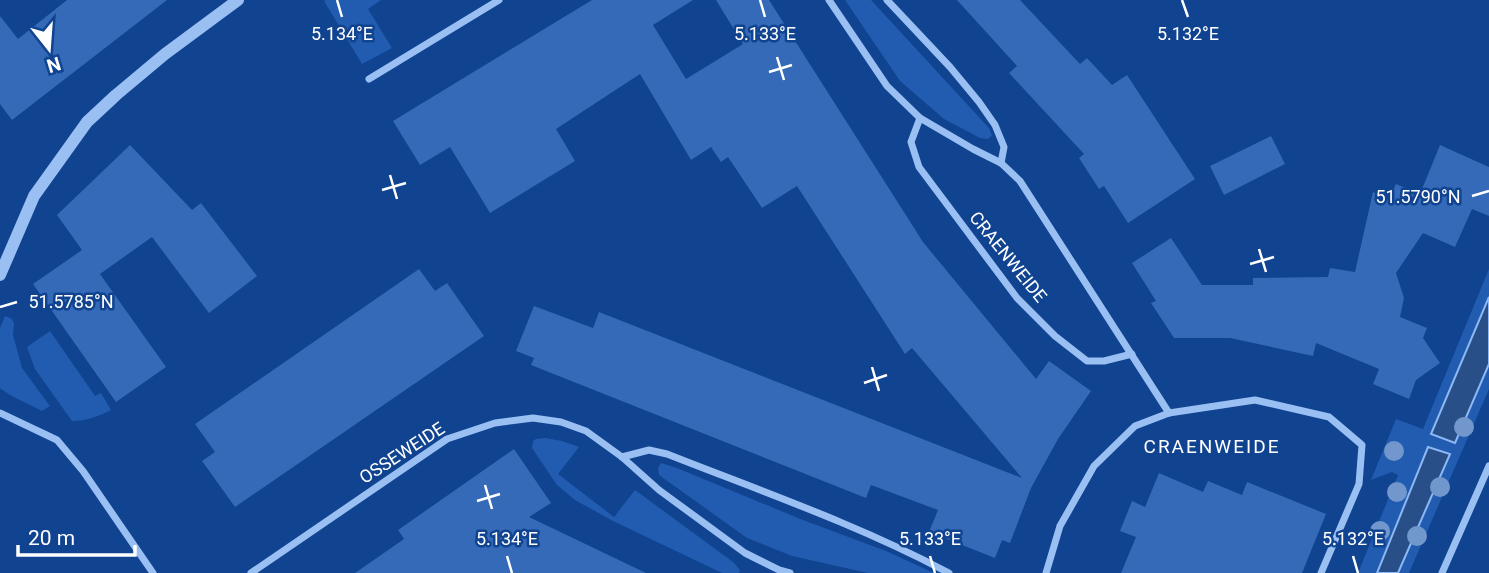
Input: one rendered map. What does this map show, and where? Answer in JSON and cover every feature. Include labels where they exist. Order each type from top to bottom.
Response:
[{"type":"street","points":[[0,275],[34,196],[87,122],[165,54],[238,0]]},
{"type":"street","points":[[369,79],[499,0]]},
{"type":"street","points":[[828,0],[887,86],[920,117],[1001,163],[1020,181],[1169,413]]},
{"type":"street","points":[[887,0],[950,67],[984,109],[995,125],[1004,147],[1001,163]]},
{"type":"street","name":"CRAENWEIDE","points":[[920,117],[911,142],[919,167],[1017,298],[1055,336],[1087,361],[1104,361],[1132,354]]},
{"type":"street","points":[[1046,573],[1060,526],[1094,466],[1135,426],[1169,413],[1255,400],[1329,417],[1362,445],[1359,484],[1321,573]]},
{"type":"street","points":[[0,413],[57,440],[83,471],[153,573]]},
{"type":"street","name":"OSSEWEIDE","points":[[251,573],[447,439],[495,423],[533,418],[561,422],[586,431],[622,457],[659,490],[745,553],[790,573]]},
{"type":"street","points":[[622,457],[649,450],[667,454],[863,532],[949,573]]},
{"type":"street","points":[[1443,573],[1489,466]]},
{"type":"shaded area","points":[[381,0],[368,9],[392,48],[362,64],[324,1]]},
{"type":"shaded area","points":[[845,0],[871,0],[989,128],[992,135],[988,139],[980,138],[944,119],[900,81]]},
{"type":"shaded area","points":[[1489,269],[1489,389],[1409,573],[1358,573],[1398,475],[1392,472],[1371,480],[1396,419],[1423,429]]},
{"type":"shaded area","points":[[1489,297],[1489,364],[1455,443],[1431,434]]},
{"type":"shaded area","points":[[5,316],[14,323],[13,335],[22,368],[50,406],[42,411],[0,388],[0,328]]},
{"type":"shaded area","points":[[50,331],[95,396],[101,393],[111,410],[93,418],[72,421],[35,369],[27,347]]},
{"type":"shaded area","points":[[545,438],[579,447],[558,474],[614,517],[635,490],[733,562],[740,570],[739,573],[722,573],[575,500],[557,485],[532,448],[533,441]]},
{"type":"shaded area","points":[[1428,447],[1450,454],[1398,573],[1377,573]]},
{"type":"shaded area","points":[[661,463],[886,551],[934,573],[868,573],[792,556],[747,538],[659,475],[658,468]]},
{"type":"building","points":[[67,0],[167,0],[12,120],[0,104],[0,16],[18,39]]},
{"type":"building","points":[[592,0],[693,0],[653,25],[686,79],[743,44],[716,0],[769,0],[923,242],[1036,379],[1049,361],[1091,391],[1058,439],[1031,488],[1010,543],[1002,540],[995,558],[929,532],[938,510],[871,485],[866,498],[531,365],[534,358],[516,351],[534,306],[593,328],[599,312],[1022,478],[912,348],[905,354],[797,186],[762,208],[728,157],[721,162],[711,147],[691,160],[640,74],[556,129],[575,161],[490,213],[450,147],[420,165],[393,121]]},
{"type":"building","points":[[957,0],[1020,0],[1080,64],[1087,58],[1112,85],[1127,75],[1195,179],[1128,223],[1104,186],[1099,189],[1079,158],[1084,154],[1009,73],[1017,66]]},
{"type":"building","points":[[1271,136],[1285,164],[1224,195],[1210,166]]},
{"type":"building","points":[[130,145],[192,210],[201,203],[257,276],[209,313],[152,237],[100,274],[166,367],[116,402],[33,284],[82,250],[57,215]]},
{"type":"building","points":[[1440,145],[1489,167],[1489,216],[1472,209],[1455,247],[1423,233],[1396,273],[1404,298],[1400,317],[1427,328],[1423,338],[1440,363],[1416,380],[1409,399],[1373,384],[1379,369],[1316,343],[1313,356],[1230,338],[1174,338],[1151,303],[1156,301],[1132,263],[1171,238],[1202,285],[1253,285],[1253,278],[1328,277],[1330,268],[1355,272],[1373,192],[1389,200],[1396,184],[1420,194]]},
{"type":"building","points":[[419,269],[435,291],[447,283],[484,336],[235,507],[202,461],[215,452],[195,424]]},
{"type":"building","points":[[514,449],[551,503],[529,517],[646,573],[355,573],[404,539],[398,530]]},
{"type":"building","points":[[1159,473],[1203,492],[1208,481],[1242,495],[1247,482],[1326,514],[1302,573],[1121,573],[1136,537],[1120,531],[1132,501],[1145,507]]},
{"type":"district","name":"CRAENWEIDE","points":[[1212,446]]}]
